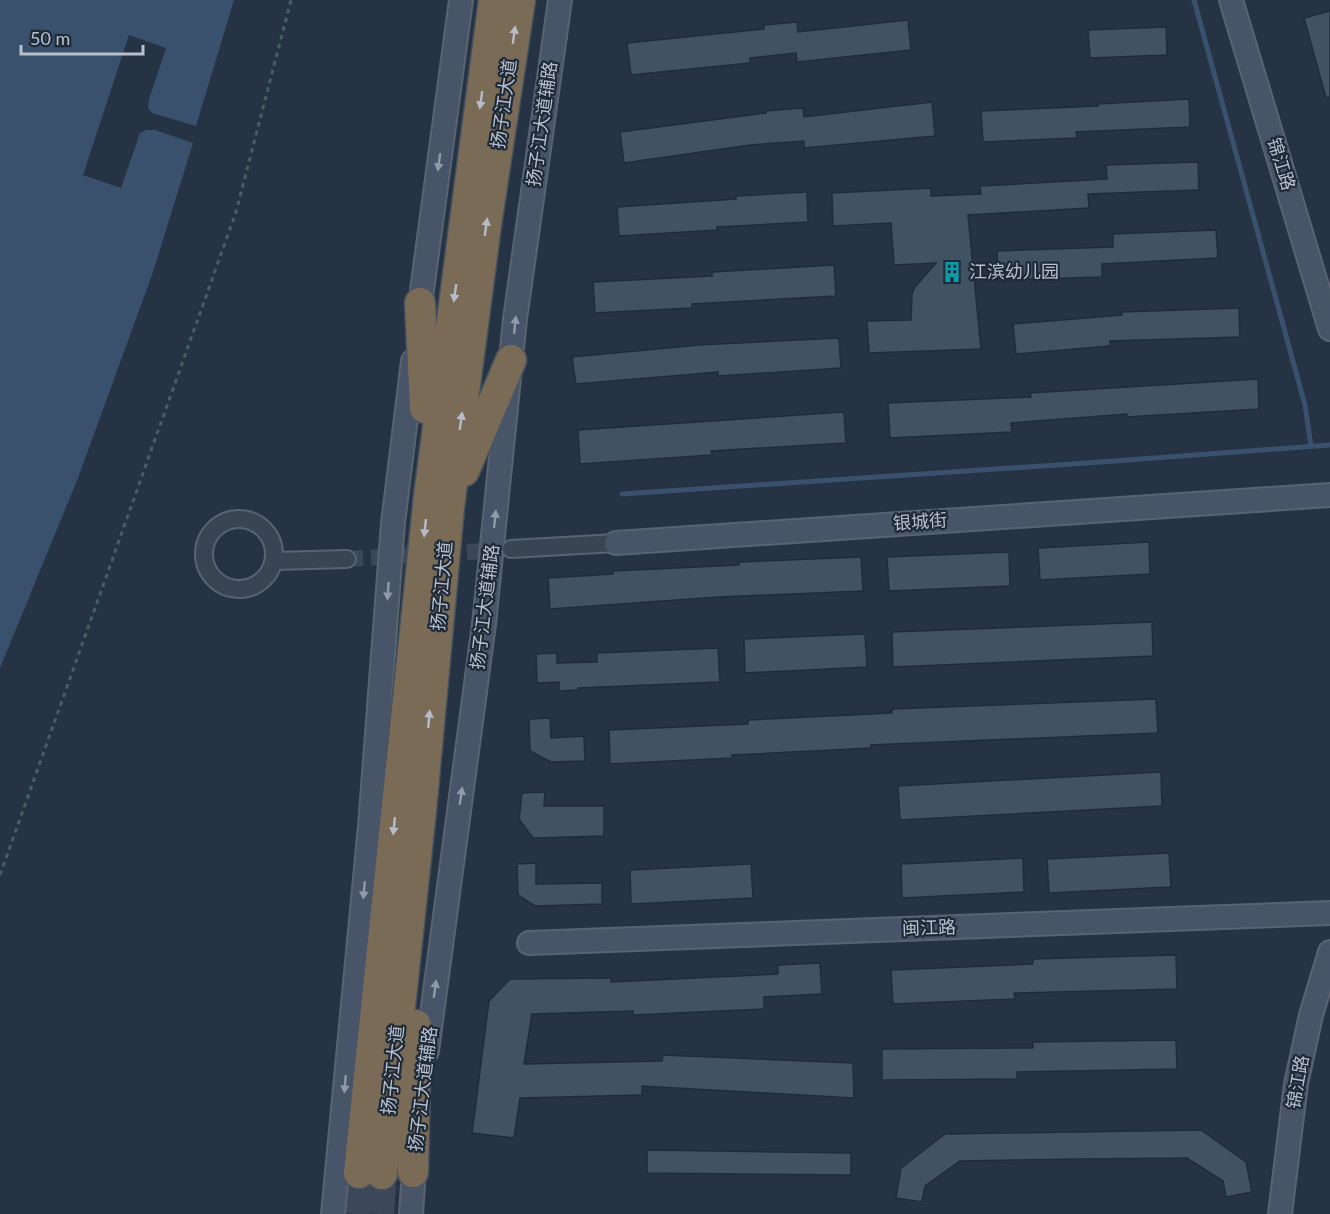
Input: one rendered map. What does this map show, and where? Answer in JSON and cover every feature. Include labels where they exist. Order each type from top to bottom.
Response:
[{"type":"highway","name":"扬子江大道","points":[[494,0],[439,501],[370,1173],[421,811],[439,501],[486,225],[520,0]]},
{"type":"highway","points":[[420,303],[439,501]]},
{"type":"highway","points":[[439,501],[511,360]]},
{"type":"highway","points":[[413,1172],[415,1051],[422,909],[421,811]]},
{"type":"main road","points":[[333,1214],[370,826],[393,523],[461,0]]},
{"type":"main road","name":"扬子江大道辅路","points":[[411,1214],[413,1172],[431,1017],[484,624],[511,360],[560,0]]},
{"type":"main road","name":"锦江路","points":[[1231,0],[1330,329]]},
{"type":"main road","name":"银城街","points":[[616,543],[1330,495]]},
{"type":"main road","name":"闽江路","points":[[529,943],[1330,913]]},
{"type":"main road","name":"锦江路","points":[[1280,1214],[1296,1084],[1311,1015],[1330,952]]},
{"type":"street","points":[[242,519],[263,528],[274,549],[274,561],[263,581],[241,590],[230,589],[219,584],[210,576],[203,555],[205,543],[210,533],[219,524],[242,519]]},
{"type":"street","name":"银城街","points":[[511,549],[616,543]]},
{"type":"street","points":[[274,561],[347,559]]},
{"type":"path","points":[[0,875],[236,212],[291,0]]},
{"type":"water","points":[[0,0],[234,0],[153,272],[78,478],[0,668]]},
{"type":"pier","points":[[129,35],[166,48],[148,108],[152,113],[196,126],[193,143],[155,130],[140,133],[121,188],[83,175]]},
{"type":"building","points":[[1330,11],[1330,97],[1326,98],[1304,18]]},
{"type":"building","points":[[908,20],[911,50],[797,62],[796,53],[750,58],[750,63],[631,75],[627,43],[764,29],[764,25],[797,22],[798,32]]},
{"type":"building","points":[[1166,27],[1167,55],[1090,58],[1088,30]]},
{"type":"building","points":[[1189,99],[1190,127],[1076,132],[1077,138],[983,142],[981,111]]},
{"type":"building","points":[[932,102],[935,136],[804,148],[804,141],[750,145],[624,163],[620,132],[766,113],[766,111],[803,108],[804,117]]},
{"type":"building","points":[[1198,162],[1199,190],[1088,194],[1089,208],[968,215],[981,349],[869,353],[867,321],[911,320],[912,294],[915,287],[936,263],[894,265],[891,223],[833,226],[832,193],[931,188],[931,196],[981,194],[980,186],[1107,179],[1106,165]]},
{"type":"building","points":[[807,192],[808,222],[619,236],[617,207]]},
{"type":"building","points":[[1216,230],[1218,258],[1102,264],[1102,277],[998,280],[997,251],[1113,247],[1113,234]]},
{"type":"building","points":[[834,265],[836,296],[692,304],[692,308],[595,313],[593,282],[712,276],[712,272]]},
{"type":"building","points":[[1239,308],[1240,337],[1110,341],[1110,346],[1016,354],[1013,324],[1122,315],[1122,312]]},
{"type":"building","points":[[839,338],[841,368],[718,376],[718,372],[576,384],[572,357],[699,345]]},
{"type":"building","points":[[1258,379],[1259,409],[1127,417],[1127,414],[1011,423],[1012,432],[890,438],[888,403],[1031,397],[1030,393]]},
{"type":"building","points":[[844,412],[846,443],[711,451],[712,455],[580,464],[578,430]]},
{"type":"building","points":[[1149,542],[1150,574],[1040,580],[1038,548]]},
{"type":"building","points":[[1009,552],[1010,586],[889,591],[887,557]]},
{"type":"building","points":[[861,557],[863,591],[719,597],[550,609],[548,578],[613,574],[613,571],[739,565],[739,562]]},
{"type":"building","points":[[1152,622],[1153,656],[893,667],[892,632]]},
{"type":"building","points":[[865,634],[867,667],[745,673],[744,639]]},
{"type":"building","points":[[718,648],[720,682],[578,688],[578,690],[559,691],[559,682],[537,683],[536,654],[557,653],[557,663],[597,662],[597,653]]},
{"type":"building","points":[[1156,699],[1158,733],[871,745],[871,748],[610,764],[609,730],[748,724],[748,720],[892,713],[892,709]]},
{"type":"building","points":[[550,718],[551,738],[584,736],[585,761],[551,762],[530,751],[529,719]]},
{"type":"building","points":[[1161,772],[1162,806],[900,820],[898,786]]},
{"type":"building","points":[[545,792],[544,806],[604,806],[604,836],[533,838],[519,819],[522,793]]},
{"type":"building","points":[[1169,853],[1171,887],[1049,893],[1047,859]]},
{"type":"building","points":[[1023,858],[1024,892],[902,898],[901,864]]},
{"type":"building","points":[[536,863],[536,884],[602,883],[602,904],[535,906],[518,895],[517,864]]},
{"type":"building","points":[[751,864],[753,898],[631,904],[630,870]]},
{"type":"building","points":[[1176,955],[1177,989],[1014,993],[1015,999],[893,1004],[891,970],[1033,964],[1033,959]]},
{"type":"building","points":[[820,963],[822,994],[764,997],[764,1009],[633,1015],[633,1011],[532,1014],[524,1064],[662,1061],[663,1055],[853,1063],[854,1098],[642,1086],[642,1095],[520,1098],[514,1138],[472,1133],[489,1001],[510,979],[611,978],[611,982],[778,974],[778,965]]},
{"type":"building","points":[[1176,1040],[1177,1069],[1017,1072],[1017,1079],[882,1080],[882,1049],[1033,1048],[1033,1042]]},
{"type":"building","points":[[1201,1130],[1246,1162],[1252,1192],[1226,1197],[1223,1181],[1187,1158],[960,1161],[925,1186],[922,1202],[896,1198],[901,1168],[945,1134]]},
{"type":"building","points":[[647,1150],[851,1153],[851,1175],[647,1173]]},
{"type":"waterway","points":[[1194,0],[1305,405],[1311,446]]},
{"type":"waterway","points":[[622,494],[1330,445]]},
{"type":"tunnel","points":[[347,559],[501,550]]},
{"type":"tunnel","points":[[355,1214],[359,1173]]},
{"type":"tunnel","points":[[379,1214],[382,1174]]},
{"type":"place","name":"江滨幼儿园","points":[[952,272]]}]
